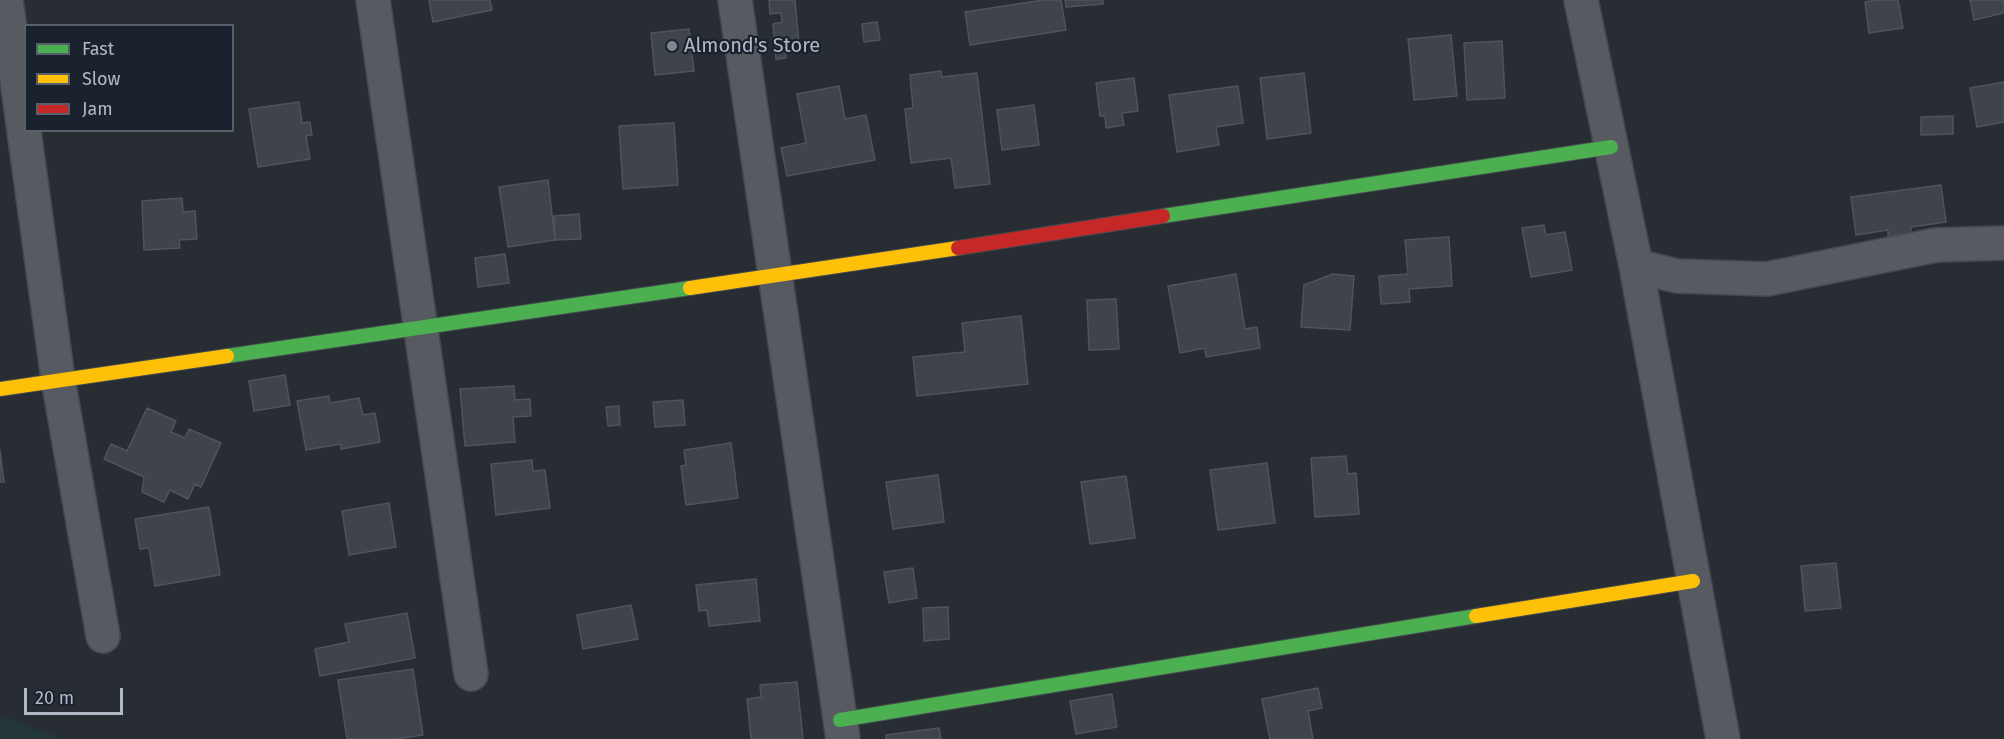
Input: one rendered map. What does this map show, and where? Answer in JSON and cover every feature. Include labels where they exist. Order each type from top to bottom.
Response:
[{"type":"street","points":[[6,0],[24,131]]},
{"type":"street","points":[[373,0],[471,674]]},
{"type":"street","points":[[735,0],[773,276],[842,730],[1693,581]]},
{"type":"street","points":[[1581,0],[1636,266],[1724,739]]},
{"type":"street","points":[[24,132],[58,379],[103,636]]},
{"type":"street","points":[[0,389],[422,329],[1611,147]]},
{"type":"street","points":[[1636,266],[1677,276],[1767,279],[1936,245],[2004,243]]},
{"type":"shaded area","points":[[0,716],[64,739],[0,739]]},
{"type":"building","points":[[429,0],[490,0],[492,10],[433,22]]},
{"type":"building","points":[[769,0],[795,0],[799,43],[785,44],[786,58],[776,59],[773,24],[782,22],[781,13],[770,14]]},
{"type":"building","points":[[1043,0],[1061,0],[1066,30],[970,45],[965,12]]},
{"type":"building","points":[[1065,0],[1103,0],[1103,4],[1066,7]]},
{"type":"building","points":[[1898,0],[1903,28],[1869,33],[1865,2]]},
{"type":"building","points":[[1970,0],[2004,0],[2004,13],[1974,20]]},
{"type":"building","points":[[877,22],[880,40],[864,42],[862,24]]},
{"type":"building","points":[[689,29],[694,71],[655,75],[651,33]]},
{"type":"building","points":[[1451,35],[1457,96],[1414,100],[1408,39]]},
{"type":"building","points":[[1502,41],[1505,98],[1467,100],[1464,43]]},
{"type":"building","points":[[941,71],[942,77],[977,73],[990,184],[955,188],[951,158],[911,163],[905,109],[913,108],[910,75]]},
{"type":"building","points":[[1304,73],[1311,133],[1267,139],[1260,78]]},
{"type":"building","points":[[1134,78],[1138,111],[1122,113],[1124,125],[1106,128],[1105,116],[1100,116],[1096,83]]},
{"type":"building","points":[[2004,82],[2004,122],[1977,127],[1970,88]]},
{"type":"building","points":[[839,86],[845,119],[866,115],[875,160],[787,176],[781,148],[806,143],[797,94]]},
{"type":"building","points":[[1238,86],[1243,123],[1216,127],[1219,145],[1177,152],[1169,95]]},
{"type":"building","points":[[299,102],[302,123],[310,122],[312,135],[306,136],[310,159],[258,167],[249,109]]},
{"type":"building","points":[[1034,105],[1039,145],[1002,150],[997,110]]},
{"type":"building","points":[[1953,116],[1953,134],[1921,135],[1921,117]]},
{"type":"building","points":[[674,123],[678,185],[623,189],[619,126]]},
{"type":"building","points":[[548,180],[555,240],[508,247],[499,187]]},
{"type":"building","points":[[1941,185],[1946,222],[1911,227],[1911,233],[1888,236],[1888,230],[1856,235],[1851,197]]},
{"type":"building","points":[[182,198],[183,212],[195,211],[197,239],[179,240],[180,248],[144,250],[142,201]]},
{"type":"building","points":[[579,214],[581,239],[555,240],[554,216]]},
{"type":"building","points":[[1544,225],[1546,235],[1565,232],[1572,270],[1531,277],[1522,228]]},
{"type":"building","points":[[1449,237],[1452,286],[1409,289],[1410,302],[1381,304],[1379,276],[1408,274],[1405,240]]},
{"type":"building","points":[[505,254],[509,283],[478,287],[475,258]]},
{"type":"building","points":[[1236,274],[1245,329],[1257,327],[1260,348],[1206,357],[1205,348],[1180,353],[1168,286]]},
{"type":"building","points":[[1333,274],[1354,276],[1350,330],[1301,327],[1304,285]]},
{"type":"building","points":[[1116,299],[1119,349],[1089,350],[1087,300]]},
{"type":"building","points":[[1021,316],[1028,384],[917,396],[913,357],[965,352],[962,323]]},
{"type":"building","points":[[285,375],[290,405],[254,411],[249,381]]},
{"type":"building","points":[[514,386],[515,400],[530,399],[531,416],[513,417],[515,442],[465,446],[460,389]]},
{"type":"building","points":[[329,396],[330,403],[359,398],[363,415],[375,413],[380,442],[341,449],[341,444],[306,450],[297,401]]},
{"type":"building","points":[[683,400],[685,425],[655,427],[653,402]]},
{"type":"building","points":[[619,406],[620,425],[608,426],[606,407]]},
{"type":"building","points":[[147,408],[176,421],[171,432],[185,438],[189,429],[221,443],[201,487],[195,484],[188,499],[170,490],[164,502],[142,492],[144,477],[104,459],[111,444],[127,451]]},
{"type":"building","points":[[731,443],[738,498],[686,505],[681,466],[686,465],[684,450]]},
{"type":"building","points":[[0,450],[4,482],[0,482]]},
{"type":"building","points":[[1346,456],[1348,474],[1356,473],[1359,514],[1315,517],[1311,458]]},
{"type":"building","points":[[532,460],[533,471],[545,470],[550,508],[496,515],[491,464]]},
{"type":"building","points":[[1267,463],[1275,523],[1218,530],[1210,470]]},
{"type":"building","points":[[938,475],[944,522],[893,529],[886,482]]},
{"type":"building","points":[[1126,476],[1135,538],[1090,544],[1081,482]]},
{"type":"building","points":[[389,503],[396,547],[349,555],[342,511]]},
{"type":"building","points":[[209,507],[220,575],[155,586],[149,548],[140,549],[135,519]]},
{"type":"building","points":[[1836,563],[1841,608],[1805,611],[1801,566]]},
{"type":"building","points":[[913,568],[917,598],[889,603],[884,572]]},
{"type":"building","points":[[756,579],[760,621],[709,626],[707,610],[699,611],[696,585]]},
{"type":"building","points":[[631,605],[638,639],[583,649],[577,615]]},
{"type":"building","points":[[948,607],[949,639],[924,641],[923,608]]},
{"type":"building","points":[[407,613],[415,658],[320,676],[315,649],[349,642],[345,624]]},
{"type":"building","points":[[413,669],[423,735],[396,739],[347,739],[338,680]]},
{"type":"building","points":[[797,682],[803,739],[751,739],[747,699],[761,697],[760,685]]},
{"type":"building","points":[[1318,688],[1322,708],[1308,711],[1313,739],[1270,739],[1262,699]]},
{"type":"building","points":[[1112,694],[1117,727],[1076,734],[1070,701]]},
{"type":"building","points":[[939,728],[941,739],[886,739],[886,735]]},
{"type":"traffic: fast","points":[[1163,216],[1611,147]]},
{"type":"traffic: fast","points":[[227,356],[690,288]]},
{"type":"traffic: fast","points":[[840,720],[1476,616]]},
{"type":"traffic: slow","points":[[690,288],[958,248]]},
{"type":"traffic: slow","points":[[0,389],[227,356]]},
{"type":"traffic: slow","points":[[1476,616],[1693,581]]},
{"type":"traffic: jam","points":[[958,248],[1163,216]]},
{"type":"place","name":"Almond's Store","points":[[672,46]]}]
